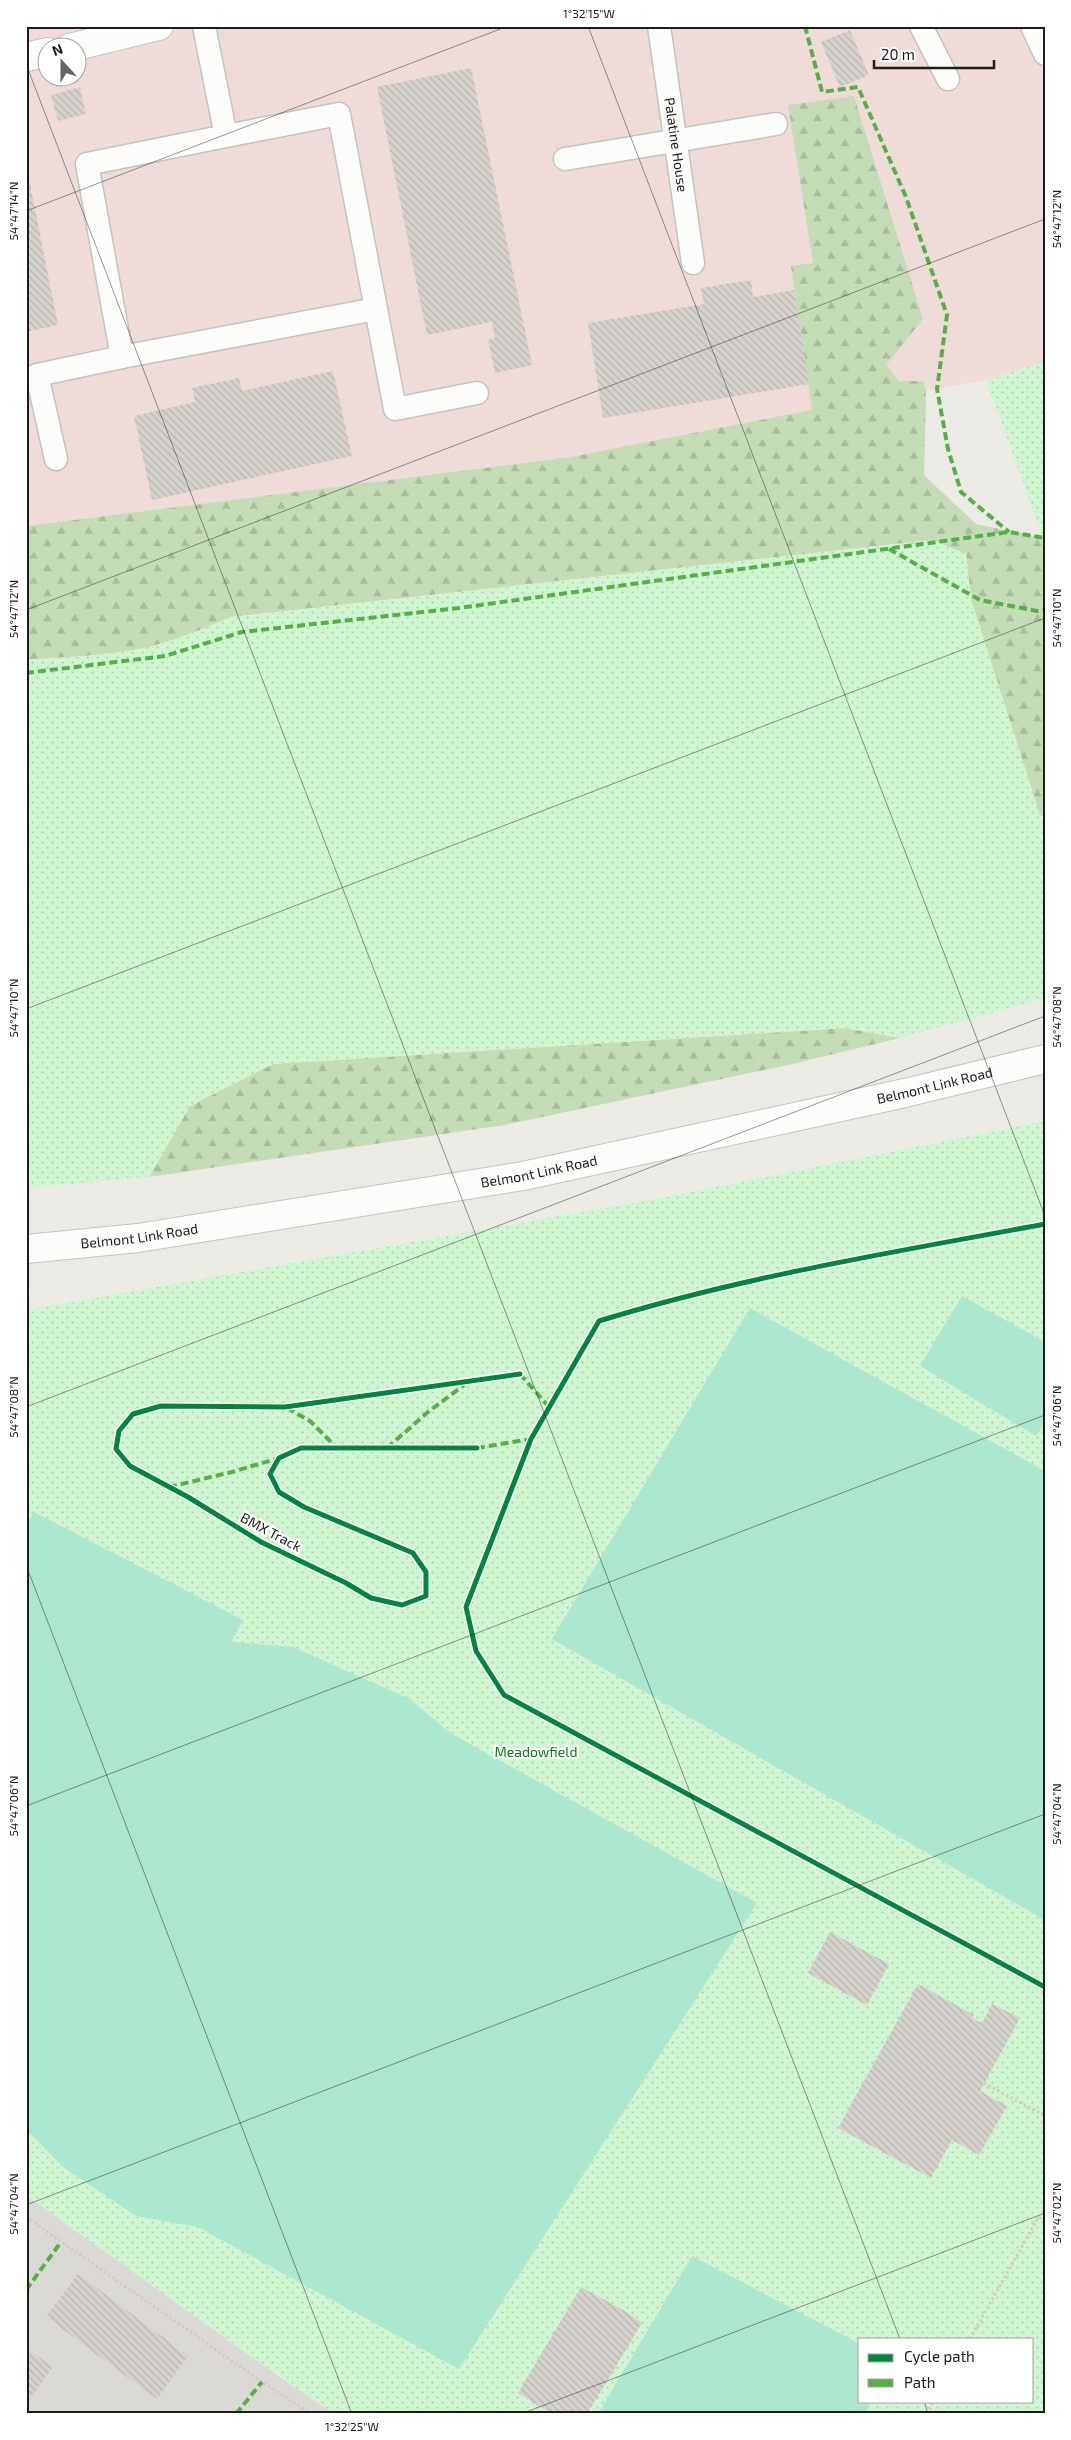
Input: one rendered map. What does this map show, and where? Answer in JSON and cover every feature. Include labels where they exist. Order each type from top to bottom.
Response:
[{"type":"street","points":[[88,43],[159,26]]},
{"type":"street","name":"Belmont Link Road","points":[[26,1249],[138,1238],[523,1176],[905,1093],[1045,1059]]},
{"type":"lane","points":[[204,26],[226,136]]},
{"type":"lane","name":"Palatine House","points":[[659,26],[693,263]]},
{"type":"lane","points":[[922,26],[948,79]]},
{"type":"lane","points":[[1032,26],[1045,54]]},
{"type":"lane","points":[[122,357],[87,164],[339,114],[395,409],[477,393]]},
{"type":"lane","points":[[565,159],[776,124]]},
{"type":"lane","points":[[56,459],[37,375],[376,309]]},
{"type":"path","points":[[984,2083],[1045,2116]]},
{"type":"path","points":[[26,2216],[262,2382],[311,2414]]},
{"type":"path","points":[[971,2338],[1038,2218],[1045,2218]]},
{"type":"path","points":[[927,2414],[933,2402]]},
{"type":"shaded area","points":[[26,26],[1045,26],[1045,362],[986,380],[571,457],[26,526]]},
{"type":"shaded area","points":[[26,2195],[281,2378],[335,2414],[26,2414]]},
{"type":"green space","points":[[854,96],[923,319],[886,365],[899,381],[923,381],[926,391],[924,475],[976,524],[1044,538],[1045,818],[1039,814],[971,599],[966,554],[932,540],[231,617],[177,638],[130,651],[26,660],[26,526],[571,457],[812,410],[791,266],[813,263],[788,105]]},
{"type":"green space","points":[[1045,362],[1045,544],[986,380]]},
{"type":"green space","points":[[932,540],[966,554],[971,599],[1045,830],[1045,998],[900,1038],[845,1028],[273,1064],[190,1106],[149,1177],[26,1188],[26,660],[130,651],[177,638],[231,617]]},
{"type":"green space","points":[[845,1028],[900,1038],[788,1065],[505,1125],[149,1177],[190,1106],[273,1064]]},
{"type":"green space","name":"Meadowfield","points":[[1045,1121],[1045,2414],[335,2414],[281,2378],[26,2195],[26,1310],[661,1198]]},
{"type":"green space","points":[[962,1296],[1045,1342],[1045,1422],[1036,1436],[920,1366]]},
{"type":"green space","points":[[750,1308],[1045,1471],[1045,1920],[552,1639]]},
{"type":"green space","points":[[34,1512],[243,1620],[231,1642],[293,1647],[410,1699],[450,1733],[757,1903],[459,2369],[198,2227],[136,2216],[63,2167],[26,2129],[26,1524]]},
{"type":"green space","points":[[692,2256],[858,2343],[858,2402],[871,2402],[865,2414],[598,2414]]},
{"type":"building","points":[[850,30],[869,75],[840,87],[821,42]]},
{"type":"building","points":[[471,68],[532,365],[495,373],[488,340],[495,338],[492,322],[427,335],[377,87]]},
{"type":"building","points":[[80,88],[86,114],[58,121],[51,95]]},
{"type":"building","points":[[26,164],[58,325],[26,332]]},
{"type":"building","points":[[751,280],[753,297],[794,290],[809,384],[603,418],[588,323],[704,304],[701,288]]},
{"type":"building","points":[[333,371],[352,456],[152,500],[134,416],[195,402],[192,388],[239,378],[242,391]]},
{"type":"building","points":[[830,1932],[889,1964],[867,2005],[808,1973]]},
{"type":"building","points":[[918,1984],[974,2015],[972,2018],[982,2023],[992,2004],[1020,2018],[980,2091],[1007,2106],[979,2155],[952,2140],[931,2178],[838,2128]]},
{"type":"building","points":[[78,2274],[188,2356],[157,2399],[46,2317]]},
{"type":"building","points":[[581,2287],[623,2310],[642,2323],[587,2414],[552,2414],[518,2393]]},
{"type":"building","points":[[26,2348],[53,2367],[26,2404]]},
{"type":"marked path","points":[[805,26],[822,92],[858,87],[906,197],[947,315],[937,389],[948,449],[961,492],[1009,532]]},
{"type":"marked path","points":[[26,673],[165,656],[242,632],[459,608],[1009,532],[1045,538]]},
{"type":"marked path","points":[[889,549],[980,600],[1037,611],[1045,610]]},
{"type":"marked path","points":[[520,1374],[549,1407]]},
{"type":"marked path","points":[[387,1448],[428,1412],[464,1385]]},
{"type":"marked path","points":[[287,1408],[310,1421],[337,1448]]},
{"type":"marked path","points":[[477,1448],[531,1439]]},
{"type":"marked path","points":[[169,1487],[232,1472],[279,1458]]},
{"type":"marked path","points":[[26,2290],[61,2242]]},
{"type":"marked path","points":[[236,2414],[262,2382]]},
{"type":"cycle path","points":[[1045,1224],[820,1266],[709,1291],[599,1321],[531,1439],[466,1607],[476,1651],[504,1695],[1045,1987]]},
{"type":"cycle path","name":"BMX Track","points":[[477,1448],[301,1448],[279,1458],[270,1474],[279,1492],[304,1507],[413,1553],[426,1572],[426,1596],[402,1605],[371,1598],[346,1583],[261,1542],[188,1497],[130,1466],[116,1449],[119,1431],[133,1414],[161,1406],[285,1407],[520,1374]]}]
